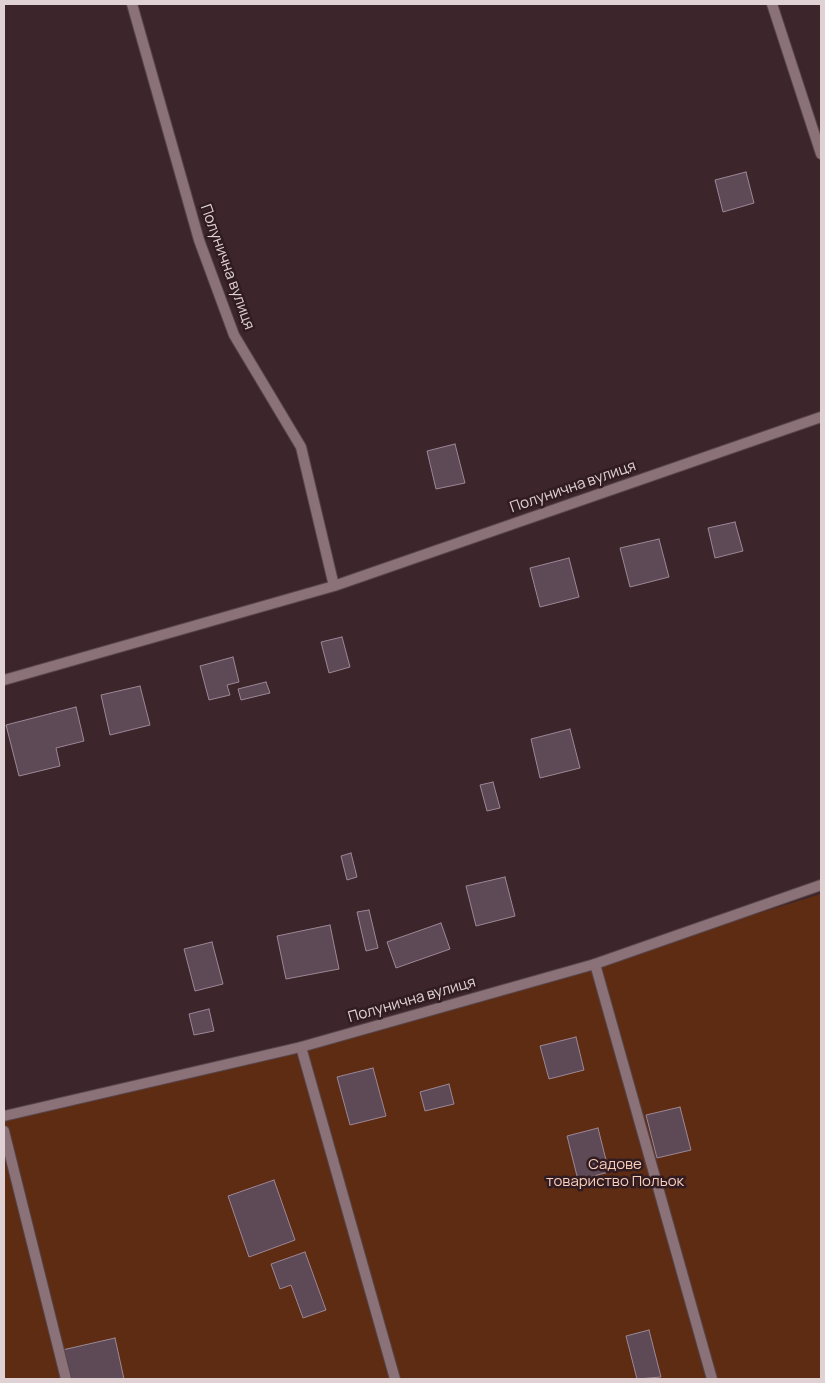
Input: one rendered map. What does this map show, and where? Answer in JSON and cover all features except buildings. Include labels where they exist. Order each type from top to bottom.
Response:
[{"type":"street","name":"Полунична вулиця","points":[[132,4],[199,240],[234,335],[301,446],[334,586]]},
{"type":"street","points":[[772,4],[821,154]]},
{"type":"street","name":"Полунична вулиця","points":[[4,680],[334,586],[821,417]]},
{"type":"street","name":"Полунична вулиця","points":[[4,1116],[301,1047],[594,964],[821,885]]},
{"type":"street","points":[[594,964],[712,1379]]},
{"type":"street","points":[[301,1047],[395,1379]]},
{"type":"street","points":[[4,1132],[66,1379]]},
{"type":"green space","name":"Садове товариство Польок","points":[[821,894],[821,1379],[4,1379],[4,1116],[266,1057],[567,972]]}]
